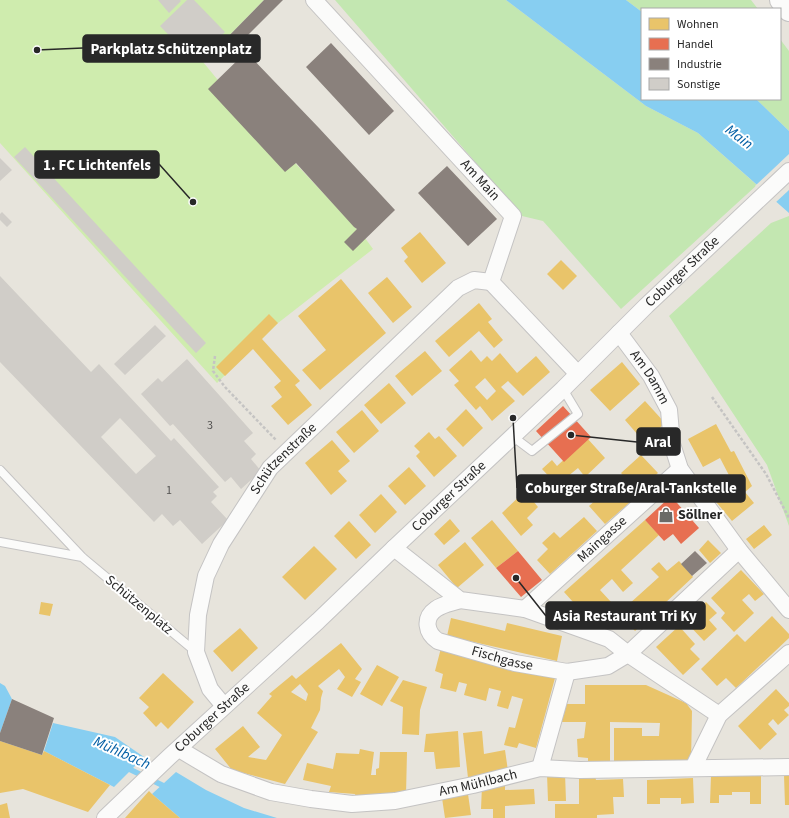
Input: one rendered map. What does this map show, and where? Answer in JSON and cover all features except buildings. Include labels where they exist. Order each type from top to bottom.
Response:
[{"type":"street","name":"Am Main","points":[[314,0],[514,216],[490,282]]},
{"type":"street","name":"Coburger Straße","points":[[105,818],[224,706],[318,621],[563,389],[646,306],[789,171]]},
{"type":"street","name":"Schützenstraße","points":[[224,706],[210,689],[196,652],[198,615],[206,576],[221,544],[270,468],[458,288],[474,280],[490,282]]},
{"type":"street","points":[[490,282],[578,374]]},
{"type":"street","name":"Am Damm","points":[[619,333],[651,376],[669,410],[672,444],[680,469],[739,550],[789,610]]},
{"type":"street","name":"Maingasse","points":[[525,609],[680,469]]},
{"type":"street","points":[[394,548],[460,600]]},
{"type":"street","points":[[628,654],[739,550]]},
{"type":"street","name":"Fischgasse","points":[[628,654],[608,666],[567,672],[515,663],[444,643],[433,637],[427,627],[430,614],[442,606],[460,600],[525,609],[609,639],[628,654],[720,715]]},
{"type":"street","points":[[693,768],[720,715],[789,653]]},
{"type":"street","points":[[540,768],[567,672]]},
{"type":"street","name":"Am Mühlbach","points":[[174,753],[221,774],[271,792],[352,804],[395,801],[473,785],[540,768],[580,770],[789,767]]},
{"type":"lane","points":[[512,436],[532,451],[578,414],[563,389]]},
{"type":"lane","name":"Schützenplatz","points":[[0,470],[82,557],[196,652]]},
{"type":"lane","name":"Schützenplatz","points":[[0,542],[82,557]]},
{"type":"path","points":[[216,356],[213,371],[221,382],[288,451]]},
{"type":"path","points":[[712,397],[766,474],[789,518]]},
{"type":"green space","points":[[0,0],[264,0],[203,62],[217,79],[365,238],[373,249],[278,323],[217,383],[0,143]]},
{"type":"green space","points":[[335,0],[506,0],[646,106],[698,133],[757,185],[621,309],[543,221],[522,216]]},
{"type":"green space","points":[[626,0],[751,0],[757,8],[641,8],[641,11]]},
{"type":"green space","points":[[781,40],[789,51],[789,131],[757,100],[781,100]]},
{"type":"green space","points":[[789,216],[789,526],[767,465],[669,316],[771,223]]},
{"type":"water","name":"Main","points":[[506,0],[626,0],[641,11],[641,100],[757,100],[789,131],[789,213],[698,133],[646,106]]},
{"type":"water","points":[[0,683],[5,686],[12,699],[0,733]]},
{"type":"water","points":[[53,723],[115,737],[144,757],[114,787],[44,751]]},
{"type":"water","points":[[176,772],[206,790],[244,808],[277,818],[180,818],[152,794]]},
{"type":"pier","points":[[789,154],[789,190],[775,203],[755,186]]},
{"type":"waterway","name":"Mühlbach","points":[[125,767],[168,788]]},
{"type":"place","name":"Parkplatz Schützenplatz","points":[[37,50]]},
{"type":"place","name":"1. FC Lichtenfels","points":[[193,202]]},
{"type":"place","name":"Coburger Straße/Aral-Tankstelle","points":[[513,418]]},
{"type":"place","name":"Aral","points":[[571,435]]},
{"type":"place","name":"Söllner","points":[[666,515]]},
{"type":"place","name":"Asia Restaurant Tri Ky","points":[[516,578]]}]
